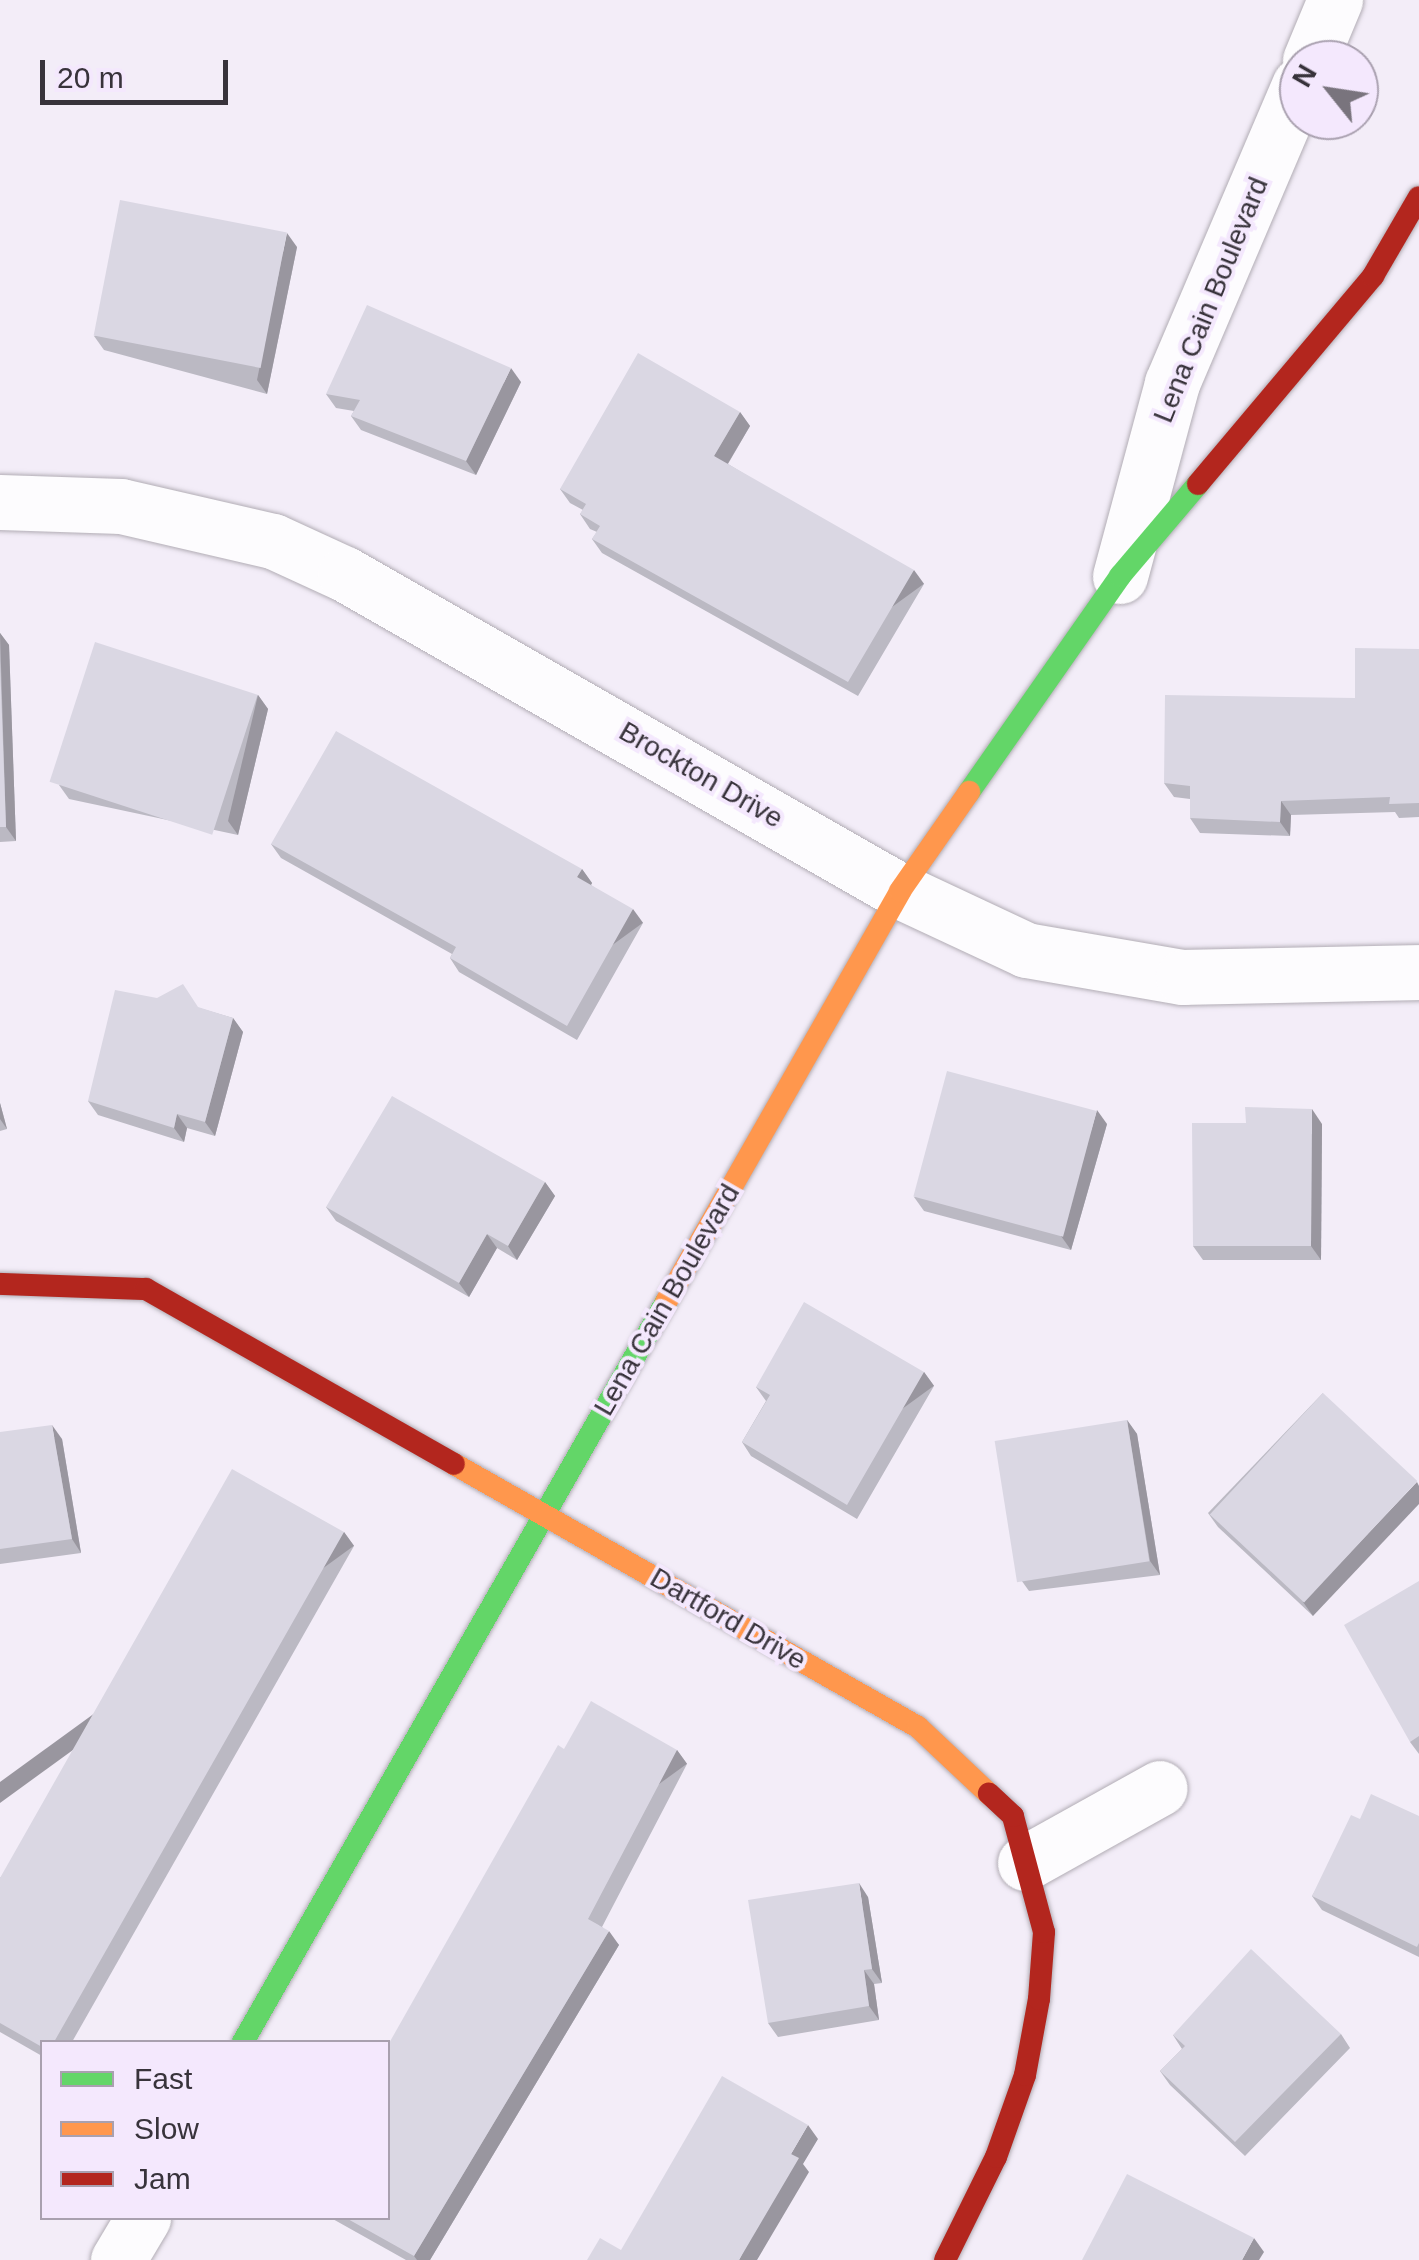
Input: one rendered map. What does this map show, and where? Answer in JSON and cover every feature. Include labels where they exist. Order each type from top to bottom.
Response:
[{"type":"street","points":[[1319,40],[1336,0]]},
{"type":"street","name":"Lena Cain Boulevard","points":[[1120,576],[1172,383],[1279,133]]},
{"type":"street","name":"Lena Cain Boulevard","points":[[244,2040],[900,891],[1120,576],[1374,276],[1419,197]]},
{"type":"street","name":"Brockton Drive","points":[[0,502],[121,506],[273,541],[344,574],[900,891],[1026,950],[1105,968],[1183,977],[1419,972]]},
{"type":"street","name":"Dartford Drive","points":[[0,1284],[52,1280],[146,1290],[918,1727],[1013,1816],[1044,1932],[1025,2074],[996,2157],[945,2260]]},
{"type":"street","points":[[1025,1863],[1160,1788]]},
{"type":"street","points":[[118,2260],[141,2220]]},
{"type":"building","points":[[120,200],[287,232],[261,368],[94,335]]},
{"type":"building","points":[[367,305],[511,368],[466,461],[351,416],[360,400],[326,394]]},
{"type":"building","points":[[638,353],[740,412],[714,456],[914,570],[848,682],[592,539],[600,526],[580,514],[586,504],[560,489]]},
{"type":"building","points":[[95,642],[258,695],[212,835],[50,782]]},
{"type":"building","points":[[1355,648],[1419,649],[1419,803],[1389,804],[1390,797],[1281,801],[1280,822],[1190,818],[1190,786],[1164,783],[1165,695],[1355,698]]},
{"type":"building","points":[[0,661],[6,827],[0,827]]},
{"type":"building","points":[[336,731],[582,869],[577,877],[633,909],[567,1026],[450,958],[456,947],[271,844]]},
{"type":"building","points":[[183,984],[198,1007],[233,1018],[205,1122],[177,1114],[174,1128],[88,1101],[115,990],[157,998]]},
{"type":"building","points":[[947,1071],[1097,1111],[1063,1237],[913,1197]]},
{"type":"building","points":[[392,1096],[545,1182],[508,1246],[487,1234],[459,1283],[326,1207]]},
{"type":"building","points":[[1245,1107],[1312,1109],[1311,1246],[1193,1246],[1192,1123],[1246,1123]]},
{"type":"building","points":[[804,1302],[924,1372],[847,1505],[742,1442],[770,1395],[756,1387]]},
{"type":"building","points":[[1323,1393],[1417,1481],[1304,1602],[1210,1514]]},
{"type":"building","points":[[1127,1420],[1149,1561],[1017,1582],[995,1441]]},
{"type":"building","points":[[52,1425],[72,1539],[0,1549],[0,1432]]},
{"type":"building","points":[[232,1469],[344,1532],[55,2040],[40,2040],[40,2046],[0,2023],[0,1878]]},
{"type":"building","points":[[1419,1581],[1419,1736],[1410,1742],[1344,1625]]},
{"type":"building","points":[[591,1701],[677,1750],[588,1919],[609,1931],[414,2256],[350,2220],[390,2220],[390,2041],[558,1745],[564,1749]]},
{"type":"building","points":[[1371,1794],[1419,1816],[1417,1947],[1312,1896],[1351,1815],[1360,1819]]},
{"type":"building","points":[[859,1883],[872,1969],[864,1970],[869,2006],[768,2023],[748,1900]]},
{"type":"building","points":[[1251,1949],[1341,2034],[1235,2142],[1160,2071],[1185,2046],[1173,2035]]},
{"type":"building","points":[[722,2076],[808,2125],[791,2154],[799,2158],[739,2260],[587,2260],[600,2238],[621,2250]]},
{"type":"building","points":[[1127,2174],[1254,2238],[1242,2260],[1082,2260]]},
{"type":"traffic: fast","points":[[969,792],[1120,576],[1198,484]]},
{"type":"traffic: fast","points":[[244,2040],[666,1302]]},
{"type":"traffic: slow","points":[[666,1302],[900,891],[969,792]]},
{"type":"traffic: slow","points":[[454,1464],[918,1727],[989,1794]]},
{"type":"traffic: jam","points":[[1198,484],[1373,276],[1419,197]]},
{"type":"traffic: jam","points":[[0,1284],[146,1289],[454,1464]]},
{"type":"traffic: jam","points":[[945,2260],[996,2157],[1025,2075],[1039,1999],[1044,1932],[1013,1816],[989,1794]]}]
